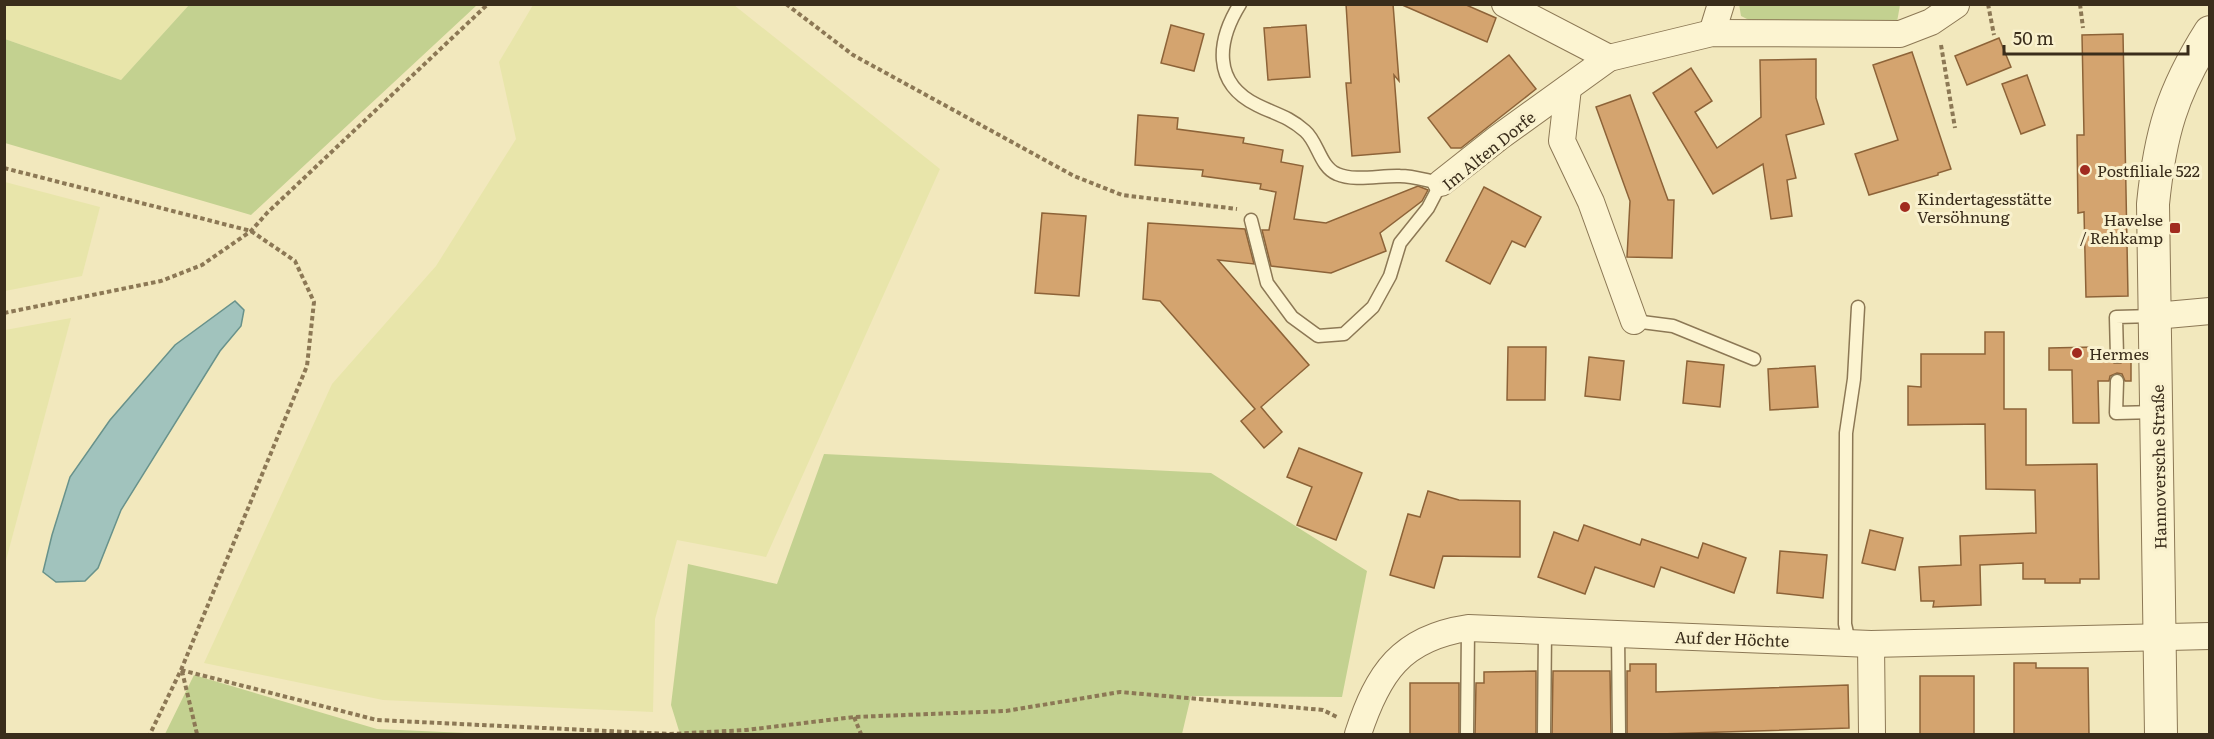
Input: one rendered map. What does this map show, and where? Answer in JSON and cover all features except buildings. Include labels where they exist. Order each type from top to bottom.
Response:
[{"type":"street","points":[[1504,4],[1610,58]]},
{"type":"street","points":[[1712,33],[1721,4]]},
{"type":"street","name":"Im Alten Dorfe","points":[[1441,183],[1498,138],[1610,58],[1712,33],[1900,34],[1931,22],[1957,5]]},
{"type":"street","name":"Hannoversche Straße","points":[[2161,735],[2153,204],[2157,161],[2167,121],[2183,78],[2210,32]]},
{"type":"street","points":[[1568,88],[1562,141],[1591,202],[1634,321]]},
{"type":"street","points":[[2155,316],[2210,311]]},
{"type":"street","name":"Auf der Höchte","points":[[1359,731],[1373,693],[1394,662],[1417,643],[1443,632],[1468,628],[1860,643],[2210,636]]},
{"type":"street","points":[[1860,643],[1872,735]]},
{"type":"lane","points":[[1240,4],[1230,20],[1224,40],[1223,59],[1226,79],[1240,95],[1255,105],[1287,117],[1307,132],[1325,164],[1335,173],[1347,177],[1402,176],[1441,183]]},
{"type":"lane","name":"Im Alten Dorfe","points":[[1251,220],[1267,283],[1292,317],[1318,336],[1344,334],[1373,307],[1390,276],[1400,243],[1428,208],[1441,183]]},
{"type":"lane","points":[[1858,307],[1854,379],[1846,433],[1845,624],[1860,643]]},
{"type":"lane","points":[[2117,356],[2116,317],[2155,316]]},
{"type":"lane","points":[[1634,321],[1673,326],[1754,359]]},
{"type":"lane","points":[[2117,381],[2116,413],[2157,412]]},
{"type":"lane","points":[[1467,735],[1468,628]]},
{"type":"lane","points":[[1544,735],[1545,630]]},
{"type":"lane","points":[[1618,633],[1619,735]]},
{"type":"path","points":[[4,313],[161,281],[202,265],[251,231],[267,213],[488,4]]},
{"type":"path","points":[[786,4],[853,56],[1074,176],[1122,195],[1244,210],[1251,220]]},
{"type":"path","points":[[1988,4],[1994,35]]},
{"type":"path","points":[[2080,4],[2083,27]]},
{"type":"path","points":[[1941,45],[1954,128]]},
{"type":"path","points":[[4,168],[251,231],[295,261],[314,302],[307,366],[182,670],[150,735]]},
{"type":"path","points":[[182,670],[377,720],[670,734],[746,730],[854,717],[1006,711],[1120,692],[1323,710],[1359,731]]},
{"type":"path","points":[[182,670],[197,735]]},
{"type":"path","points":[[854,717],[861,735]]},
{"type":"shaded area","points":[[5,5],[189,5],[121,80],[5,39]]},
{"type":"shaded area","points":[[533,5],[734,5],[940,169],[766,557],[677,540],[655,619],[653,712],[383,700],[204,663],[332,384],[436,266],[516,139],[499,62]]},
{"type":"shaded area","points":[[5,182],[100,207],[82,276],[5,291]]},
{"type":"shaded area","points":[[71,318],[5,564],[5,330]]},
{"type":"green space","points":[[1739,4],[1900,5],[1897,22],[1749,20],[1741,16]]},
{"type":"green space","points":[[189,5],[477,5],[251,215],[5,143],[5,39],[121,80]]},
{"type":"green space","points":[[824,454],[1211,473],[1367,571],[1342,697],[1191,696],[1182,734],[680,734],[671,705],[688,564],[777,584]]},
{"type":"green space","points":[[194,675],[377,729],[488,734],[165,734]]},
{"type":"water","points":[[235,301],[244,310],[241,326],[220,351],[121,510],[98,568],[85,581],[56,582],[43,572],[70,477],[110,420],[175,345]]},
{"type":"place","name":"Postfiliale 522","points":[[2085,170]]},
{"type":"place","name":"Kindertagesstätte Versöhnung","points":[[1905,207]]},
{"type":"place","name":"Havelse / Rehkamp","points":[[2175,228]]},
{"type":"place","name":"Hermes","points":[[2077,353]]}]
